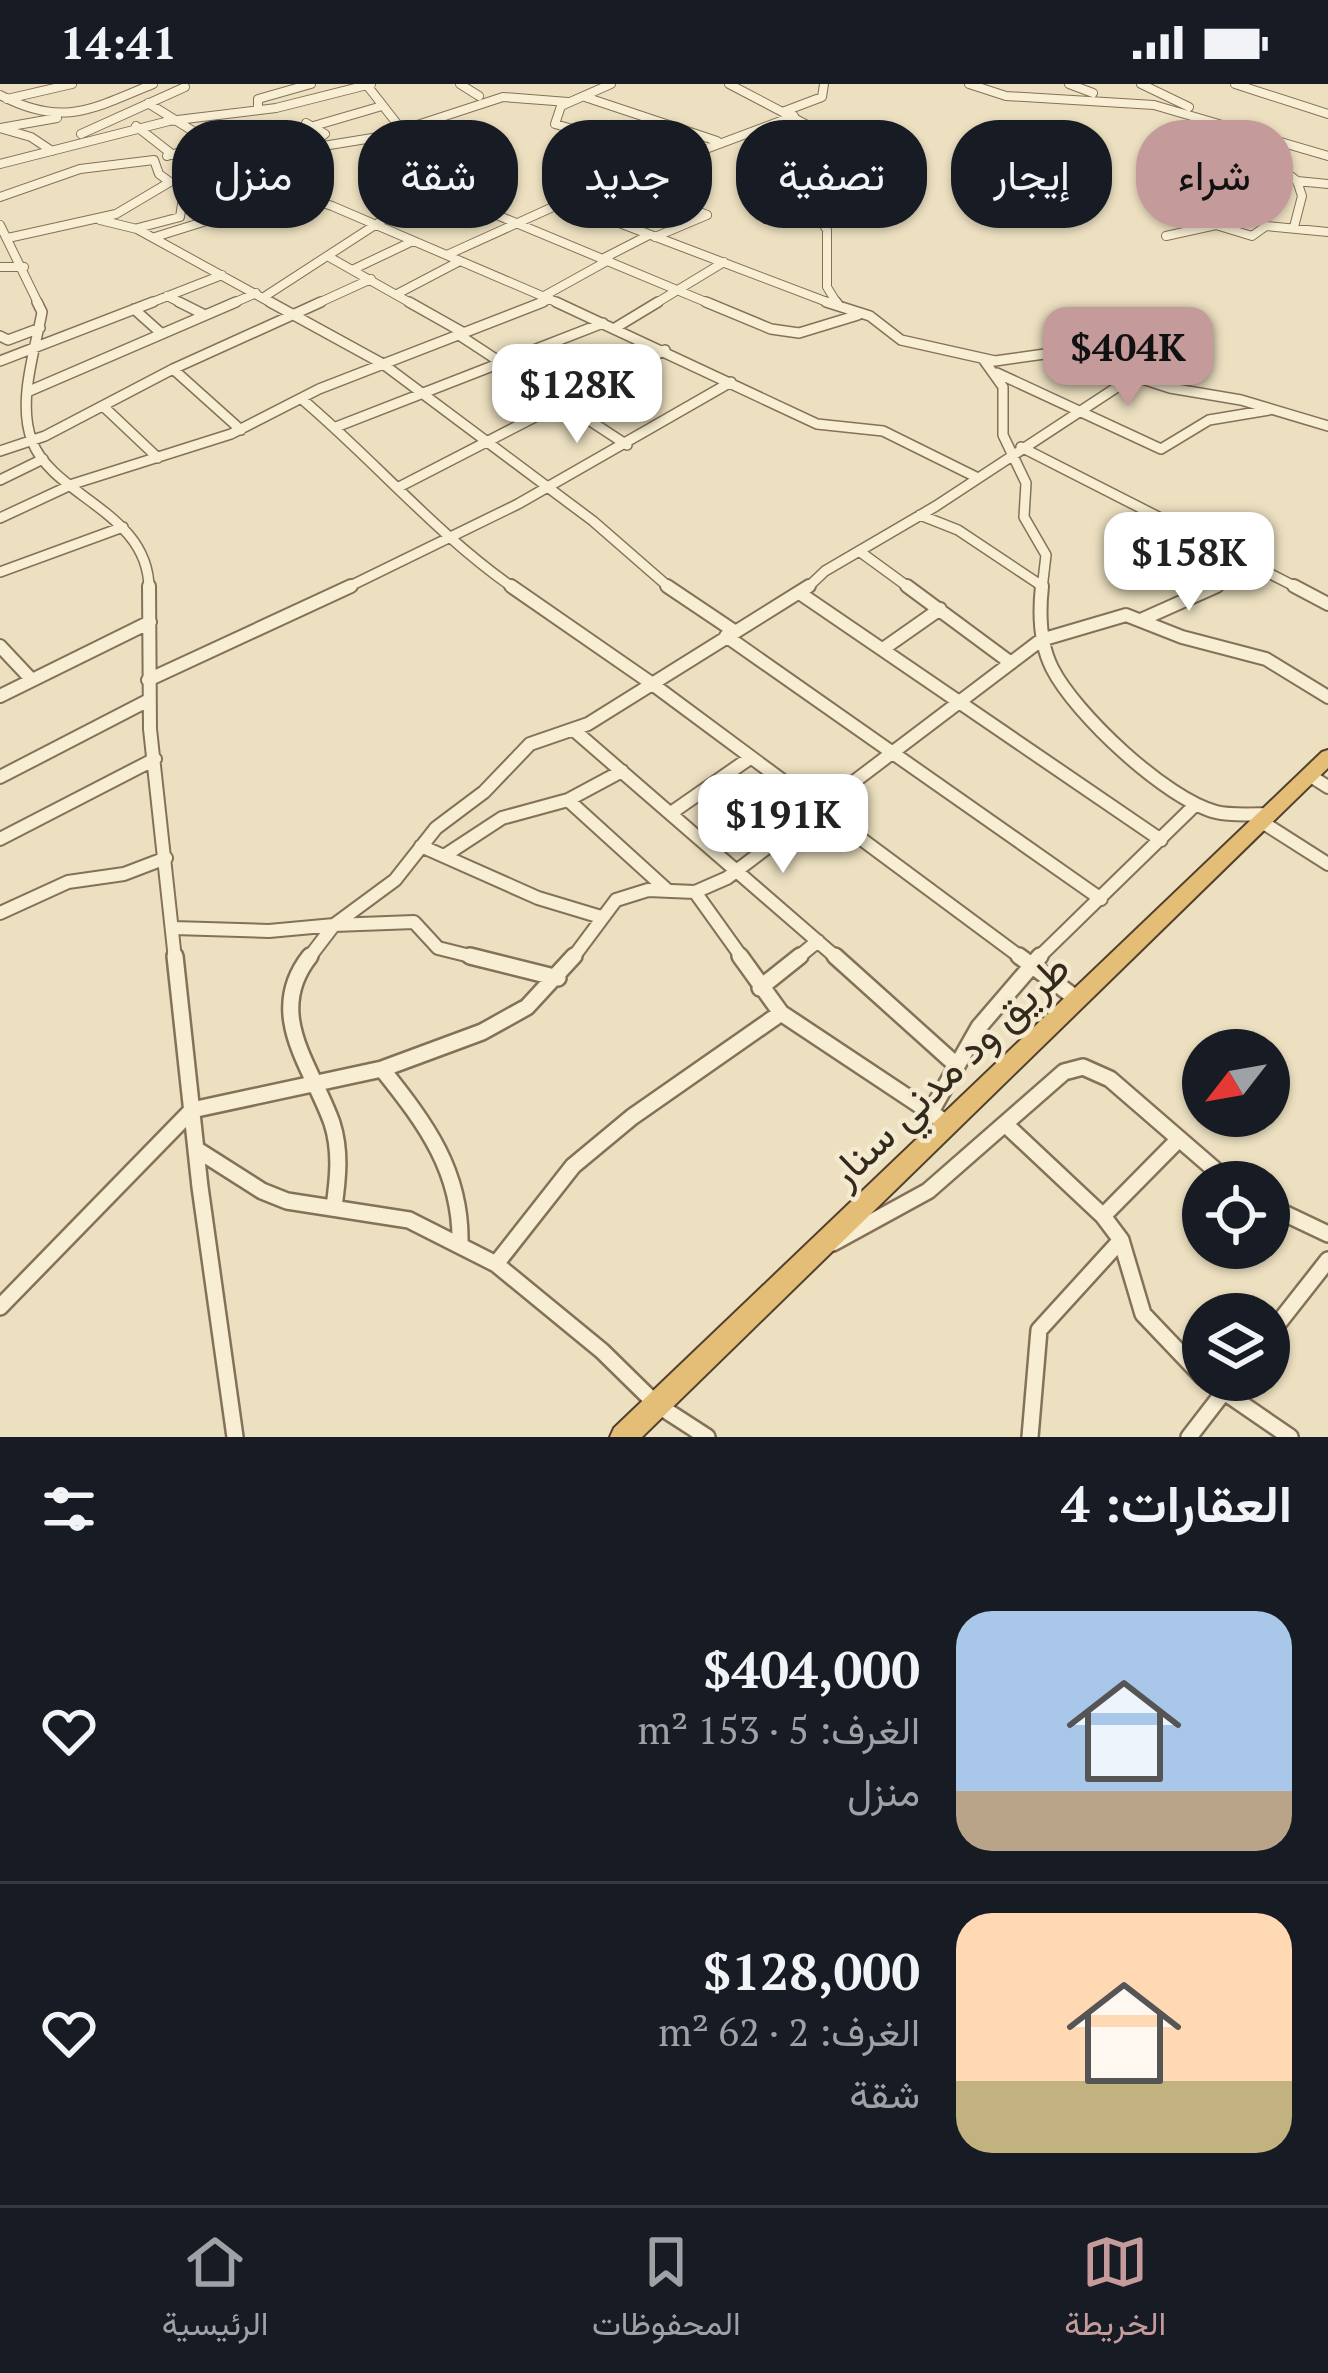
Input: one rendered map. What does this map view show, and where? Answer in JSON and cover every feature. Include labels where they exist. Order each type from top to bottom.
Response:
[{"type":"highway","name":"طريق ود مدني سنار","points":[[623,1437],[815,1251],[939,1119],[1077,999],[1266,818],[1318,781],[1328,758]]},
{"type":"street","points":[[2,94],[9,84]]},
{"type":"street","points":[[2,94],[71,84]]},
{"type":"street","points":[[0,128],[76,118],[152,84]]},
{"type":"street","points":[[258,107],[258,99],[311,84]]},
{"type":"street","points":[[0,164],[169,121],[277,108],[368,84],[393,120]]},
{"type":"street","points":[[460,84],[479,96]]},
{"type":"street","points":[[556,120],[557,110],[568,102],[611,84]]},
{"type":"street","points":[[729,84],[811,127],[806,180],[810,202],[827,230],[827,287],[840,307]]},
{"type":"street","points":[[712,143],[822,98],[824,84]]},
{"type":"street","points":[[969,84],[998,94],[1111,99],[1216,120]]},
{"type":"street","points":[[1069,84],[1111,99]]},
{"type":"street","points":[[1141,84],[1206,117]]},
{"type":"street","points":[[1235,84],[1328,114]]},
{"type":"street","points":[[64,149],[81,134],[185,87]]},
{"type":"street","points":[[300,87],[316,98]]},
{"type":"street","points":[[112,88],[150,102],[172,123]]},
{"type":"street","points":[[426,120],[479,96],[537,92],[568,102]]},
{"type":"street","points":[[2,94],[64,117]]},
{"type":"street","points":[[584,97],[717,141]]},
{"type":"street","points":[[319,120],[382,106]]},
{"type":"street","points":[[76,118],[83,125],[81,134]]},
{"type":"street","points":[[123,118],[172,154]]},
{"type":"street","points":[[0,128],[31,136],[52,151]]},
{"type":"street","points":[[1293,145],[1328,156]]},
{"type":"street","points":[[64,149],[80,170]]},
{"type":"street","points":[[0,197],[80,170],[172,155]]},
{"type":"street","points":[[8,238],[100,220],[141,203],[148,192],[170,182],[159,174],[154,160]]},
{"type":"street","points":[[1293,178],[1328,184]]},
{"type":"street","points":[[1294,227],[1302,196],[1297,181]]},
{"type":"street","points":[[518,221],[542,211]]},
{"type":"street","points":[[137,229],[172,219]]},
{"type":"street","points":[[100,220],[137,229],[382,364],[593,520],[611,544],[730,633],[1101,899]]},
{"type":"street","points":[[518,221],[787,332],[865,314]]},
{"type":"street","points":[[0,225],[42,312],[27,392],[32,441],[43,459],[123,526],[149,570],[147,701],[196,1149],[235,1437]]},
{"type":"street","points":[[1166,236],[1214,225],[1252,236],[1266,226],[1328,232]]},
{"type":"street","points":[[154,238],[186,228]]},
{"type":"street","points":[[27,392],[260,295],[329,257],[367,228]]},
{"type":"street","points":[[384,228],[665,350],[817,424],[884,431],[976,477]]},
{"type":"street","points":[[447,255],[503,228]]},
{"type":"street","points":[[631,228],[865,314],[901,340],[1018,361],[1053,351],[1328,426]]},
{"type":"street","points":[[0,518],[74,484],[241,430],[382,364],[547,297],[606,259],[673,228]]},
{"type":"street","points":[[354,269],[413,241]]},
{"type":"street","points":[[329,257],[462,334],[500,365],[627,446]]},
{"type":"street","points":[[397,294],[460,261]]},
{"type":"street","points":[[615,328],[724,262]]},
{"type":"street","points":[[0,267],[24,267]]},
{"type":"street","points":[[0,362],[222,274]]},
{"type":"street","points":[[0,451],[32,441],[173,369],[371,279]]},
{"type":"street","points":[[167,296],[205,315]]},
{"type":"street","points":[[134,309],[162,334]]},
{"type":"street","points":[[336,427],[602,322]]},
{"type":"street","points":[[0,336],[4,340],[40,328]]},
{"type":"street","points":[[399,487],[665,350]]},
{"type":"street","points":[[982,358],[996,372],[1161,449],[1210,420],[1274,410]]},
{"type":"street","points":[[173,369],[241,430]]},
{"type":"street","points":[[996,372],[1006,403],[1003,435],[1017,450],[1328,604]]},
{"type":"street","points":[[334,1207],[342,1152],[317,1083],[295,1047],[288,994],[303,964],[334,925],[395,880],[422,846],[530,744],[575,731],[801,594],[813,580],[1134,376]]},
{"type":"street","points":[[148,680],[416,558],[627,446],[731,382]]},
{"type":"street","points":[[303,400],[399,487],[447,539],[1077,999]]},
{"type":"street","points":[[103,406],[158,458]]},
{"type":"street","points":[[1017,450],[1025,483],[1024,518],[1046,555],[1038,618],[1052,668],[1113,743],[1194,806],[1266,818],[1328,864]]},
{"type":"street","points":[[0,480],[43,459]]},
{"type":"street","points":[[920,515],[958,530],[1042,586]]},
{"type":"street","points":[[0,572],[123,526]]},
{"type":"street","points":[[859,551],[1011,663]]},
{"type":"street","points":[[1143,619],[1254,565]]},
{"type":"street","points":[[801,594],[1161,840]]},
{"type":"street","points":[[883,649],[940,609]]},
{"type":"street","points":[[0,1307],[192,1110],[382,1069],[482,1033],[527,1007],[558,978],[601,917],[629,893],[695,892],[740,870],[815,807],[1041,640],[1126,615],[1183,637],[1266,659],[1328,697]]},
{"type":"street","points":[[0,696],[150,622]]},
{"type":"street","points":[[0,646],[32,679]]},
{"type":"street","points":[[0,777],[147,701]]},
{"type":"street","points":[[575,731],[740,870],[954,1063]]},
{"type":"street","points":[[0,839],[155,758]]},
{"type":"street","points":[[671,814],[750,758]]},
{"type":"street","points":[[444,856],[502,818],[568,800],[622,771]]},
{"type":"street","points":[[568,800],[667,890]]},
{"type":"street","points":[[695,892],[781,1013],[939,1119],[954,1063],[1030,967],[1194,806]]},
{"type":"street","points":[[422,846],[538,898],[601,917]]},
{"type":"street","points":[[0,913],[68,882],[124,874],[166,858]]},
{"type":"street","points":[[174,928],[268,931],[414,922],[438,948],[558,978]]},
{"type":"street","points":[[760,988],[818,941]]},
{"type":"street","points":[[496,1264],[573,1166],[632,1117],[781,1013]]},
{"type":"street","points":[[815,1251],[874,1224],[928,1191],[1064,1072],[1083,1067],[1110,1079],[1205,1161]]},
{"type":"street","points":[[382,1069],[448,1160],[464,1210],[460,1245]]},
{"type":"street","points":[[1005,1124],[1103,1216],[1121,1240],[1143,1314],[1182,1358]]},
{"type":"street","points":[[1103,1216],[1179,1138]]},
{"type":"street","points":[[196,1149],[274,1196],[409,1220],[496,1264],[602,1351],[656,1404],[707,1437]]},
{"type":"street","points":[[1290,1216],[1328,1234]]},
{"type":"street","points":[[1030,1437],[1039,1330],[1121,1240]]},
{"type":"street","points":[[1290,1308],[1328,1260]]},
{"type":"street","points":[[1189,1437],[1217,1401]]},
{"type":"street","points":[[1246,1401],[1290,1437]]}]
